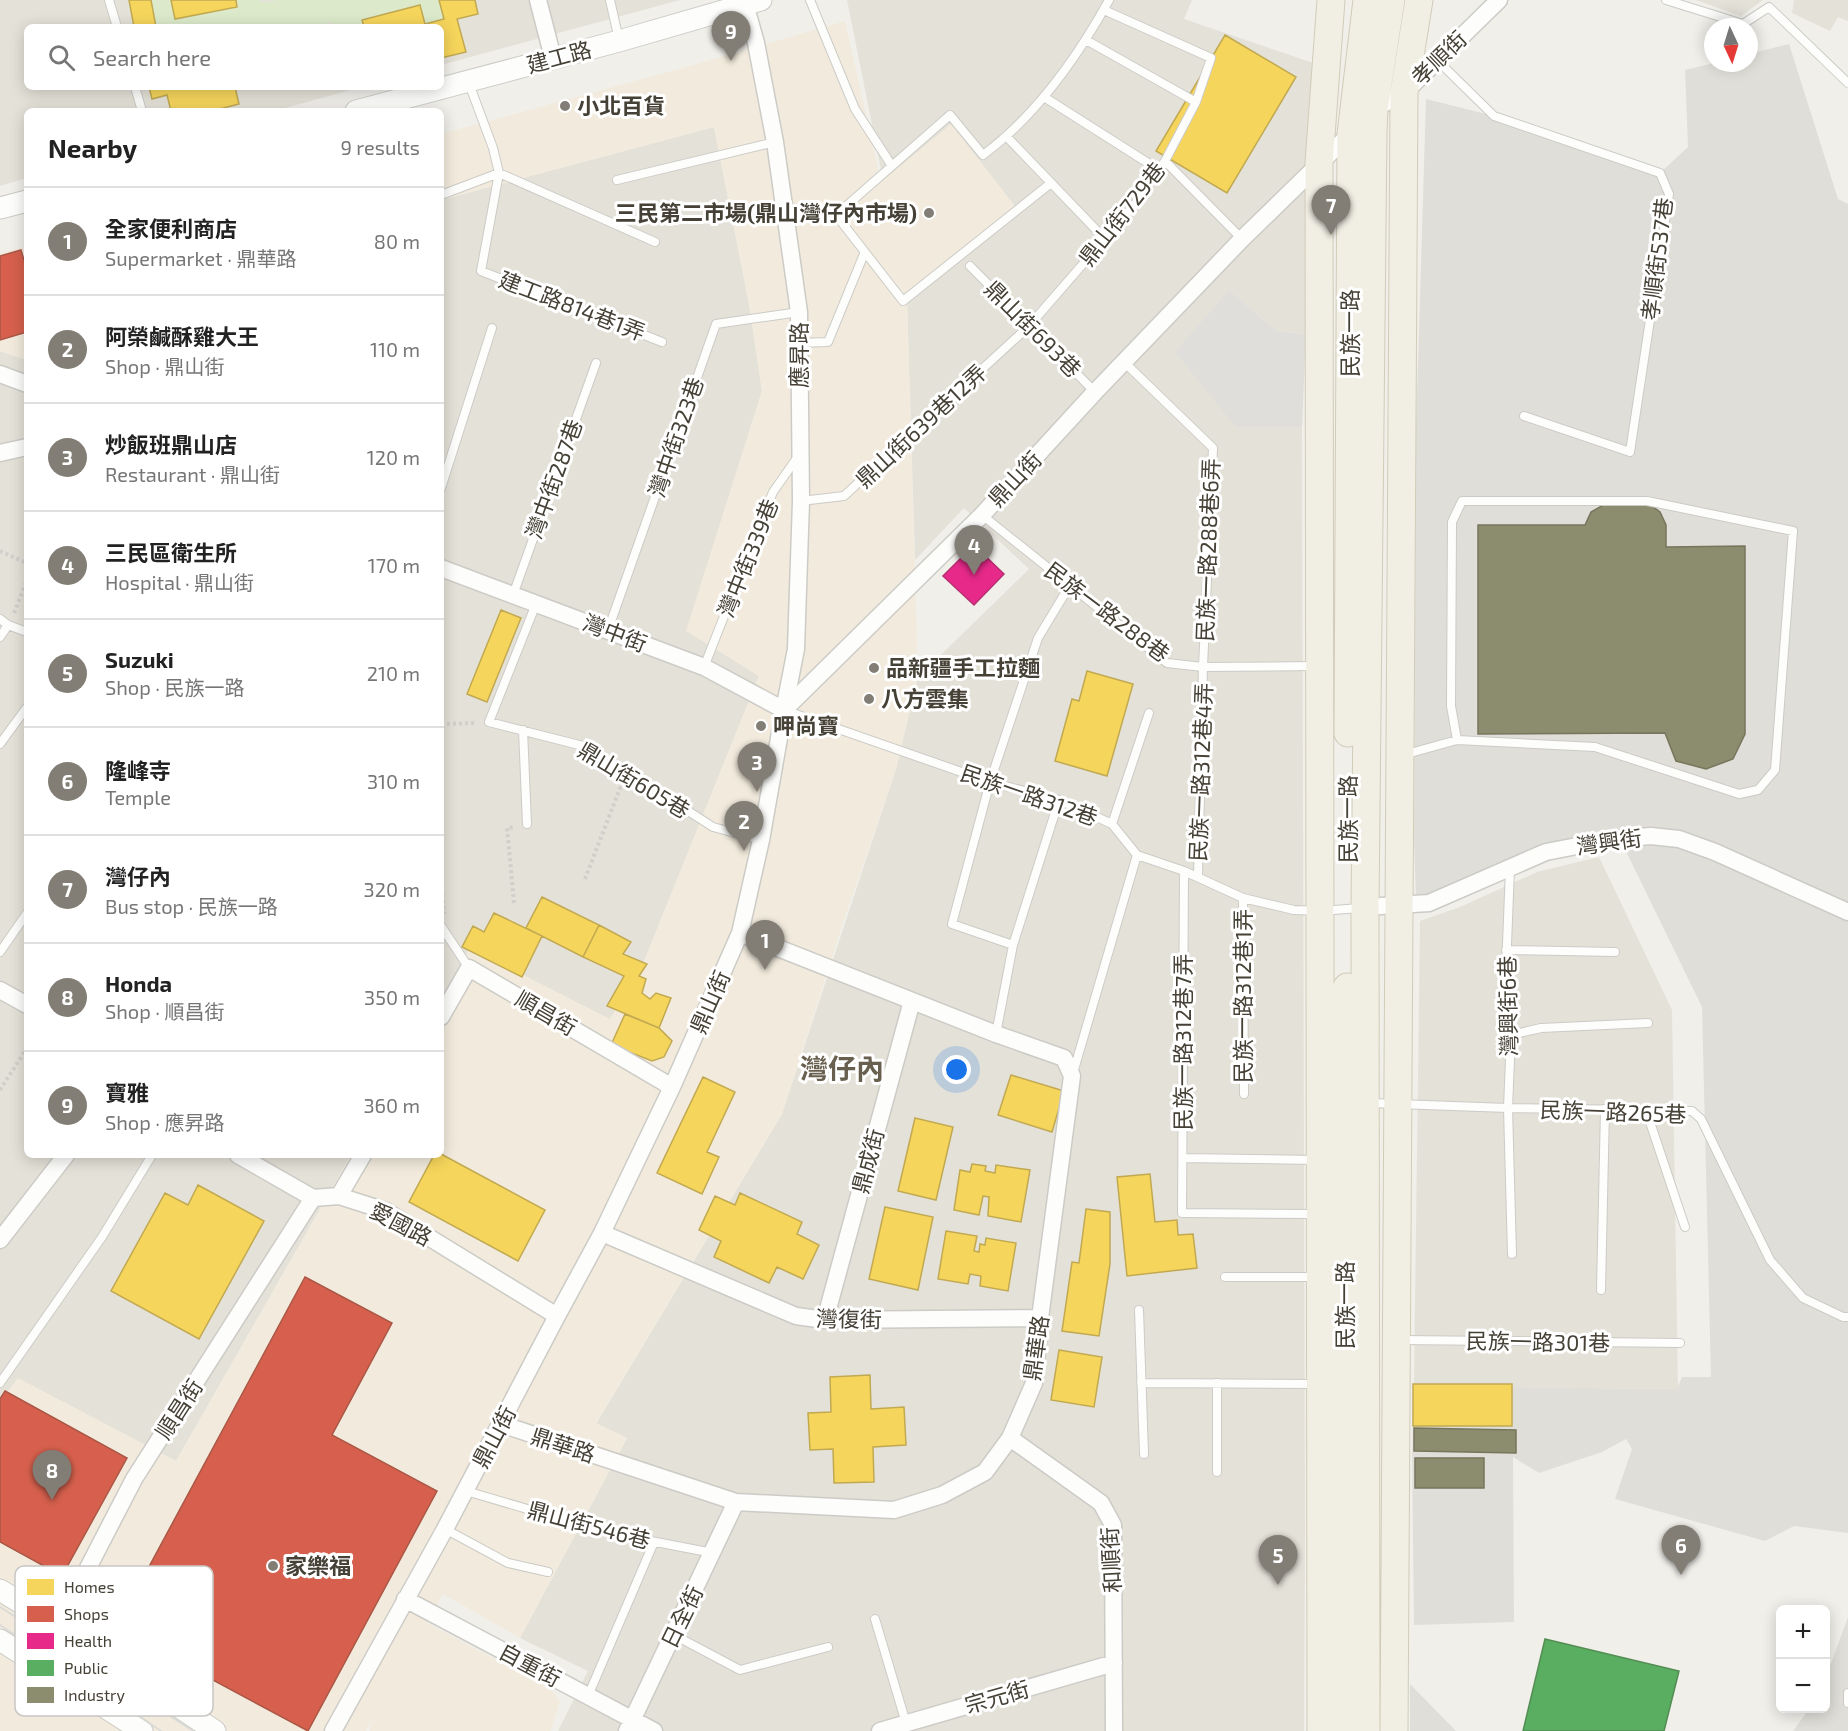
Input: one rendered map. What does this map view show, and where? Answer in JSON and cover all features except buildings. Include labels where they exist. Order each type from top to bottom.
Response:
[{"type":"main road","name":"民族一路","points":[[1331,0],[1319,163],[1321,1384],[1343,1639],[1366,1731]]},
{"type":"main road","name":"民族一路","points":[[1321,1731],[1343,1639],[1366,1103],[1356,909],[1351,134],[1367,0]]},
{"type":"main road","name":"民族一路","points":[[1341,1731],[1374,109],[1391,0]]},
{"type":"main road","points":[[1394,1731],[1404,93],[1419,0]]},
{"type":"main road","points":[[1343,1639],[1395,1638]]},
{"type":"street","points":[[538,0],[553,58]]},
{"type":"street","name":"孝順街","points":[[1374,109],[1404,93],[1499,0]]},
{"type":"street","name":"建工路","points":[[444,87],[753,2]]},
{"type":"street","name":"應昇路","points":[[753,2],[756,43],[775,142],[799,312],[801,501],[796,649],[784,710]]},
{"type":"street","name":"建工路","points":[[367,108],[434,90]]},
{"type":"street","name":"鼎山街","points":[[333,1731],[466,1491],[556,1316],[602,1233],[672,1087],[740,933],[761,840],[784,710],[982,515],[1095,392],[1242,239],[1374,109]]},
{"type":"street","points":[[0,208],[24,202]]},
{"type":"street","points":[[0,374],[24,383]]},
{"type":"street","points":[[0,453],[24,448]]},
{"type":"street","name":"灣中街","points":[[444,569],[704,667],[784,710]]},
{"type":"street","name":"灣興街","points":[[1356,909],[1429,903],[1546,852],[1612,839],[1651,836],[1679,840],[1715,852],[1848,912]]},
{"type":"street","points":[[740,933],[996,1034],[1064,1058],[1072,1076]]},
{"type":"street","points":[[444,1012],[469,968]]},
{"type":"street","name":"順昌街","points":[[469,968],[672,1087]]},
{"type":"street","points":[[0,990],[24,1003]]},
{"type":"street","name":"鼎成街","points":[[825,1320],[912,1001]]},
{"type":"street","name":"鼎華路","points":[[501,1424],[736,1502],[894,1510],[942,1495],[985,1472],[1010,1438],[1034,1383],[1040,1318],[1072,1076]]},
{"type":"street","points":[[0,1240],[64,1158]]},
{"type":"street","points":[[243,1158],[314,1198]]},
{"type":"street","points":[[339,1196],[361,1158]]},
{"type":"street","name":"愛國路","points":[[314,1198],[339,1196],[386,1210],[556,1316]]},
{"type":"street","name":"順昌街","points":[[89,1566],[134,1479],[314,1198]]},
{"type":"street","name":"灣復街","points":[[602,1233],[795,1316],[825,1320],[1040,1318]]},
{"type":"street","name":"和順街","points":[[1010,1438],[1101,1503],[1113,1525],[1114,1731]]},
{"type":"street","name":"日全街","points":[[630,1725],[736,1502]]},
{"type":"street","points":[[0,1590],[15,1599]]},
{"type":"street","name":"自重街","points":[[405,1599],[588,1696],[630,1725],[654,1731]]},
{"type":"street","points":[[0,1640],[15,1650]]},
{"type":"street","name":"宗元街","points":[[880,1731],[1114,1664]]},
{"type":"street","points":[[119,1716],[142,1731]]},
{"type":"street","points":[[193,1716],[215,1731]]},
{"type":"lane","points":[[109,0],[116,24]]},
{"type":"lane","points":[[610,0],[619,40]]},
{"type":"lane","points":[[810,0],[855,109],[892,165]]},
{"type":"lane","points":[[1051,183],[903,301],[864,254],[836,215],[950,115],[983,155],[1007,137],[1044,97],[1086,40],[1109,0]]},
{"type":"lane","points":[[1666,0],[1743,24],[1769,7],[1848,83]]},
{"type":"lane","name":"鼎山街729巷","points":[[1029,326],[1136,203],[1159,170],[1196,102],[1210,58],[1104,10]]},
{"type":"lane","points":[[1086,40],[1196,102]]},
{"type":"lane","name":"孝順街537巷","points":[[1437,60],[1494,116],[1660,173],[1669,194],[1630,452],[1524,416]]},
{"type":"lane","points":[[468,81],[493,148],[499,173]]},
{"type":"lane","points":[[136,90],[141,108]]},
{"type":"lane","points":[[1044,97],[1159,170]]},
{"type":"lane","points":[[1007,137],[1105,239]]},
{"type":"lane","points":[[617,180],[775,142]]},
{"type":"lane","points":[[1165,161],[1242,239]]},
{"type":"lane","points":[[444,194],[499,173],[655,242]]},
{"type":"lane","name":"建工路814巷1弄","points":[[499,173],[481,271],[662,342]]},
{"type":"lane","points":[[798,343],[828,342],[864,254]]},
{"type":"lane","name":"鼎山街693巷","points":[[970,266],[1095,392]]},
{"type":"lane","name":"灣中街323巷","points":[[608,630],[716,324],[799,312]]},
{"type":"lane","name":"鼎山街639巷12弄","points":[[801,501],[844,496],[1029,326]]},
{"type":"lane","points":[[444,479],[492,328]]},
{"type":"lane","name":"民族一路288巷6弄","points":[[1124,362],[1212,448],[1203,667]]},
{"type":"lane","name":"灣中街287巷","points":[[513,595],[596,363]]},
{"type":"lane","name":"灣中街339巷","points":[[704,667],[773,492],[800,453]]},
{"type":"lane","points":[[1400,756],[1457,740],[1595,747],[1739,794],[1758,790],[1775,770],[1793,531],[1647,501],[1462,501],[1452,522],[1451,706],[1457,740]]},
{"type":"lane","name":"民族一路288巷","points":[[982,515],[1167,663],[1203,667],[1320,666]]},
{"type":"lane","points":[[1013,945],[952,924],[990,782],[1038,638],[1070,585]]},
{"type":"lane","points":[[489,722],[536,604]]},
{"type":"lane","points":[[0,619],[24,631]]},
{"type":"lane","points":[[0,637],[9,625]]},
{"type":"lane","name":"民族一路312巷4弄","points":[[1198,877],[1203,667]]},
{"type":"lane","name":"民族一路312巷","points":[[784,710],[990,782],[1059,800],[1112,824],[1137,855]]},
{"type":"lane","points":[[0,744],[24,711]]},
{"type":"lane","points":[[1112,824],[1149,713]]},
{"type":"lane","name":"鼎山街605巷","points":[[489,722],[583,746],[712,827],[761,840]]},
{"type":"lane","points":[[523,730],[527,824]]},
{"type":"lane","points":[[996,1034],[1013,945],[1059,800]]},
{"type":"lane","points":[[1072,1076],[1137,855],[1184,871],[1243,898],[1294,910],[1356,909]]},
{"type":"lane","name":"灣興街6巷","points":[[1510,868],[1504,1021],[1511,1035],[1508,1108],[1512,1254]]},
{"type":"lane","name":"民族一路312巷7弄","points":[[1184,871],[1182,1213],[1321,1214]]},
{"type":"lane","name":"民族一路312巷1弄","points":[[1243,898],[1244,1094]]},
{"type":"lane","points":[[0,952],[24,917]]},
{"type":"lane","points":[[444,930],[469,968]]},
{"type":"lane","points":[[1506,950],[1615,952]]},
{"type":"lane","points":[[1511,1035],[1541,1028],[1648,1023]]},
{"type":"lane","name":"民族一路265巷","points":[[1366,1103],[1692,1111],[1701,1119],[1770,1260],[1803,1298],[1848,1317]]},
{"type":"lane","points":[[1601,1290],[1605,1109]]},
{"type":"lane","points":[[1646,1110],[1685,1227]]},
{"type":"lane","points":[[0,1383],[102,1237],[150,1158]]},
{"type":"lane","points":[[1183,1158],[1320,1160]]},
{"type":"lane","points":[[1225,1277],[1321,1277]]},
{"type":"lane","points":[[1139,1310],[1144,1454]]},
{"type":"lane","name":"民族一路301巷","points":[[1396,1340],[1680,1343]]},
{"type":"lane","points":[[1141,1383],[1321,1384]]},
{"type":"lane","points":[[1217,1383],[1217,1472]]},
{"type":"lane","name":"鼎山街546巷","points":[[466,1491],[609,1533],[713,1553]]},
{"type":"lane","points":[[445,1529],[508,1563],[548,1572]]},
{"type":"lane","points":[[588,1696],[654,1542]]},
{"type":"lane","points":[[875,1619],[906,1723]]},
{"type":"lane","points":[[674,1635],[740,1670],[828,1647]]},
{"type":"lane","points":[[1848,1693],[1848,1703]]},
{"type":"path","points":[[0,552],[24,561]]},
{"type":"path","points":[[9,625],[24,588]]},
{"type":"path","points":[[444,724],[489,722]]},
{"type":"path","points":[[585,879],[626,771]]},
{"type":"path","points":[[514,903],[507,828],[527,824]]},
{"type":"path","points":[[0,1090],[24,1053]]},
{"type":"shaded area","points":[[0,0],[680,0],[444,64],[444,24],[24,24],[24,90],[351,90],[285,108],[24,108],[24,179],[0,186]]},
{"type":"shaded area","points":[[847,0],[1192,0],[1184,19],[1313,63],[1306,334],[1277,331],[1229,290],[1236,427],[1302,427],[1304,1731],[558,1731],[588,1671],[520,1638],[627,1438],[596,1424],[782,1114],[896,769],[918,677],[1029,569],[964,508],[915,560],[907,299]]},
{"type":"shaded area","points":[[1696,0],[1763,0],[1741,16]]},
{"type":"shaded area","points":[[1794,0],[1848,0],[1848,21],[1838,17],[1830,31],[1792,13]]},
{"type":"shaded area","points":[[845,21],[881,182],[951,124],[1018,210],[907,299],[918,677],[896,769],[843,923],[782,1114],[596,1423],[627,1438],[520,1638],[443,1594],[427,1623],[552,1690],[560,1701],[551,1731],[371,1731],[369,1730],[374,1718],[366,1731],[0,1731],[0,1402],[18,1378],[176,1461],[349,1158],[444,1158],[444,993],[470,948],[610,1019],[643,964],[759,676],[686,631],[762,391],[749,304],[714,127],[444,199],[444,133]]},
{"type":"shaded area","points":[[1789,44],[1838,199],[1848,204],[1848,1533],[1794,1526],[1765,1541],[1615,1499],[1632,1449],[1626,1439],[1602,1452],[1539,1473],[1513,1457],[1514,1622],[1414,1625],[1412,1454],[1414,1386],[1677,1389],[1682,1377],[1711,1377],[1702,1007],[1620,839],[1612,839],[1416,900],[1414,838],[1416,429],[1426,99],[1494,116],[1660,173],[1688,147],[1685,70],[1704,65],[1704,72],[1758,72],[1758,52]]},
{"type":"shaded area","points":[[714,127],[749,304],[762,391],[687,630],[759,676],[643,964],[610,1020],[470,948],[444,993],[444,199]]},
{"type":"shaded area","points":[[24,247],[24,359],[0,351],[0,253]]},
{"type":"shaded area","points":[[1229,290],[1277,331],[1306,334],[1302,427],[1236,427],[1175,352]]},
{"type":"shaded area","points":[[0,351],[24,359],[24,1158],[349,1158],[176,1461],[18,1379],[0,1402]]},
{"type":"shaded area","points":[[1599,857],[1672,1010],[1678,1389],[1414,1386],[1420,921],[1460,907],[1537,872]]},
{"type":"shaded area","points":[[1848,1617],[1848,1731],[1793,1731],[1806,1713],[1830,1713],[1830,1666]]},
{"type":"shaded area","points":[[1410,1684],[1456,1731],[1410,1731]]},
{"type":"green space","points":[[151,0],[171,0],[175,19],[237,7],[236,0],[260,0],[261,3],[278,0],[439,0],[444,19],[425,24],[420,5],[362,21],[363,24],[333,24],[332,22],[325,24],[155,24]]},
{"type":"tram line","points":[[0,1607],[15,1617]]},
{"type":"tram line","points":[[0,1625],[15,1635]]},
{"type":"tram line","points":[[138,1716],[161,1731]]},
{"type":"tram line","points":[[170,1716],[193,1731]]},
{"type":"place","name":"寶雅","points":[[731,61]]},
{"type":"place","name":"小北百貨","points":[[565,106]]},
{"type":"place","name":"三民第二市場(鼎山灣仔內市場)","points":[[929,213]]},
{"type":"place","name":"灣仔內","points":[[1331,235]]},
{"type":"place","name":"三民區衛生所","points":[[974,575]]},
{"type":"place","name":"品新疆手工拉麵","points":[[874,668]]},
{"type":"place","name":"八方雲集","points":[[869,699]]},
{"type":"place","name":"呷尚寶","points":[[761,726]]},
{"type":"place","name":"炒飯班鼎山店","points":[[757,792]]},
{"type":"place","name":"阿榮鹹酥雞大王","points":[[744,851]]},
{"type":"place","name":"全家便利商店","points":[[765,970]]},
{"type":"place","name":"Honda","points":[[52,1500]]},
{"type":"place","name":"家樂福","points":[[273,1566]]},
{"type":"place","name":"隆峰寺","points":[[1681,1575]]},
{"type":"place","name":"Suzuki","points":[[1278,1585]]},
{"type":"district","name":"灣仔內","points":[[842,1069]]}]
